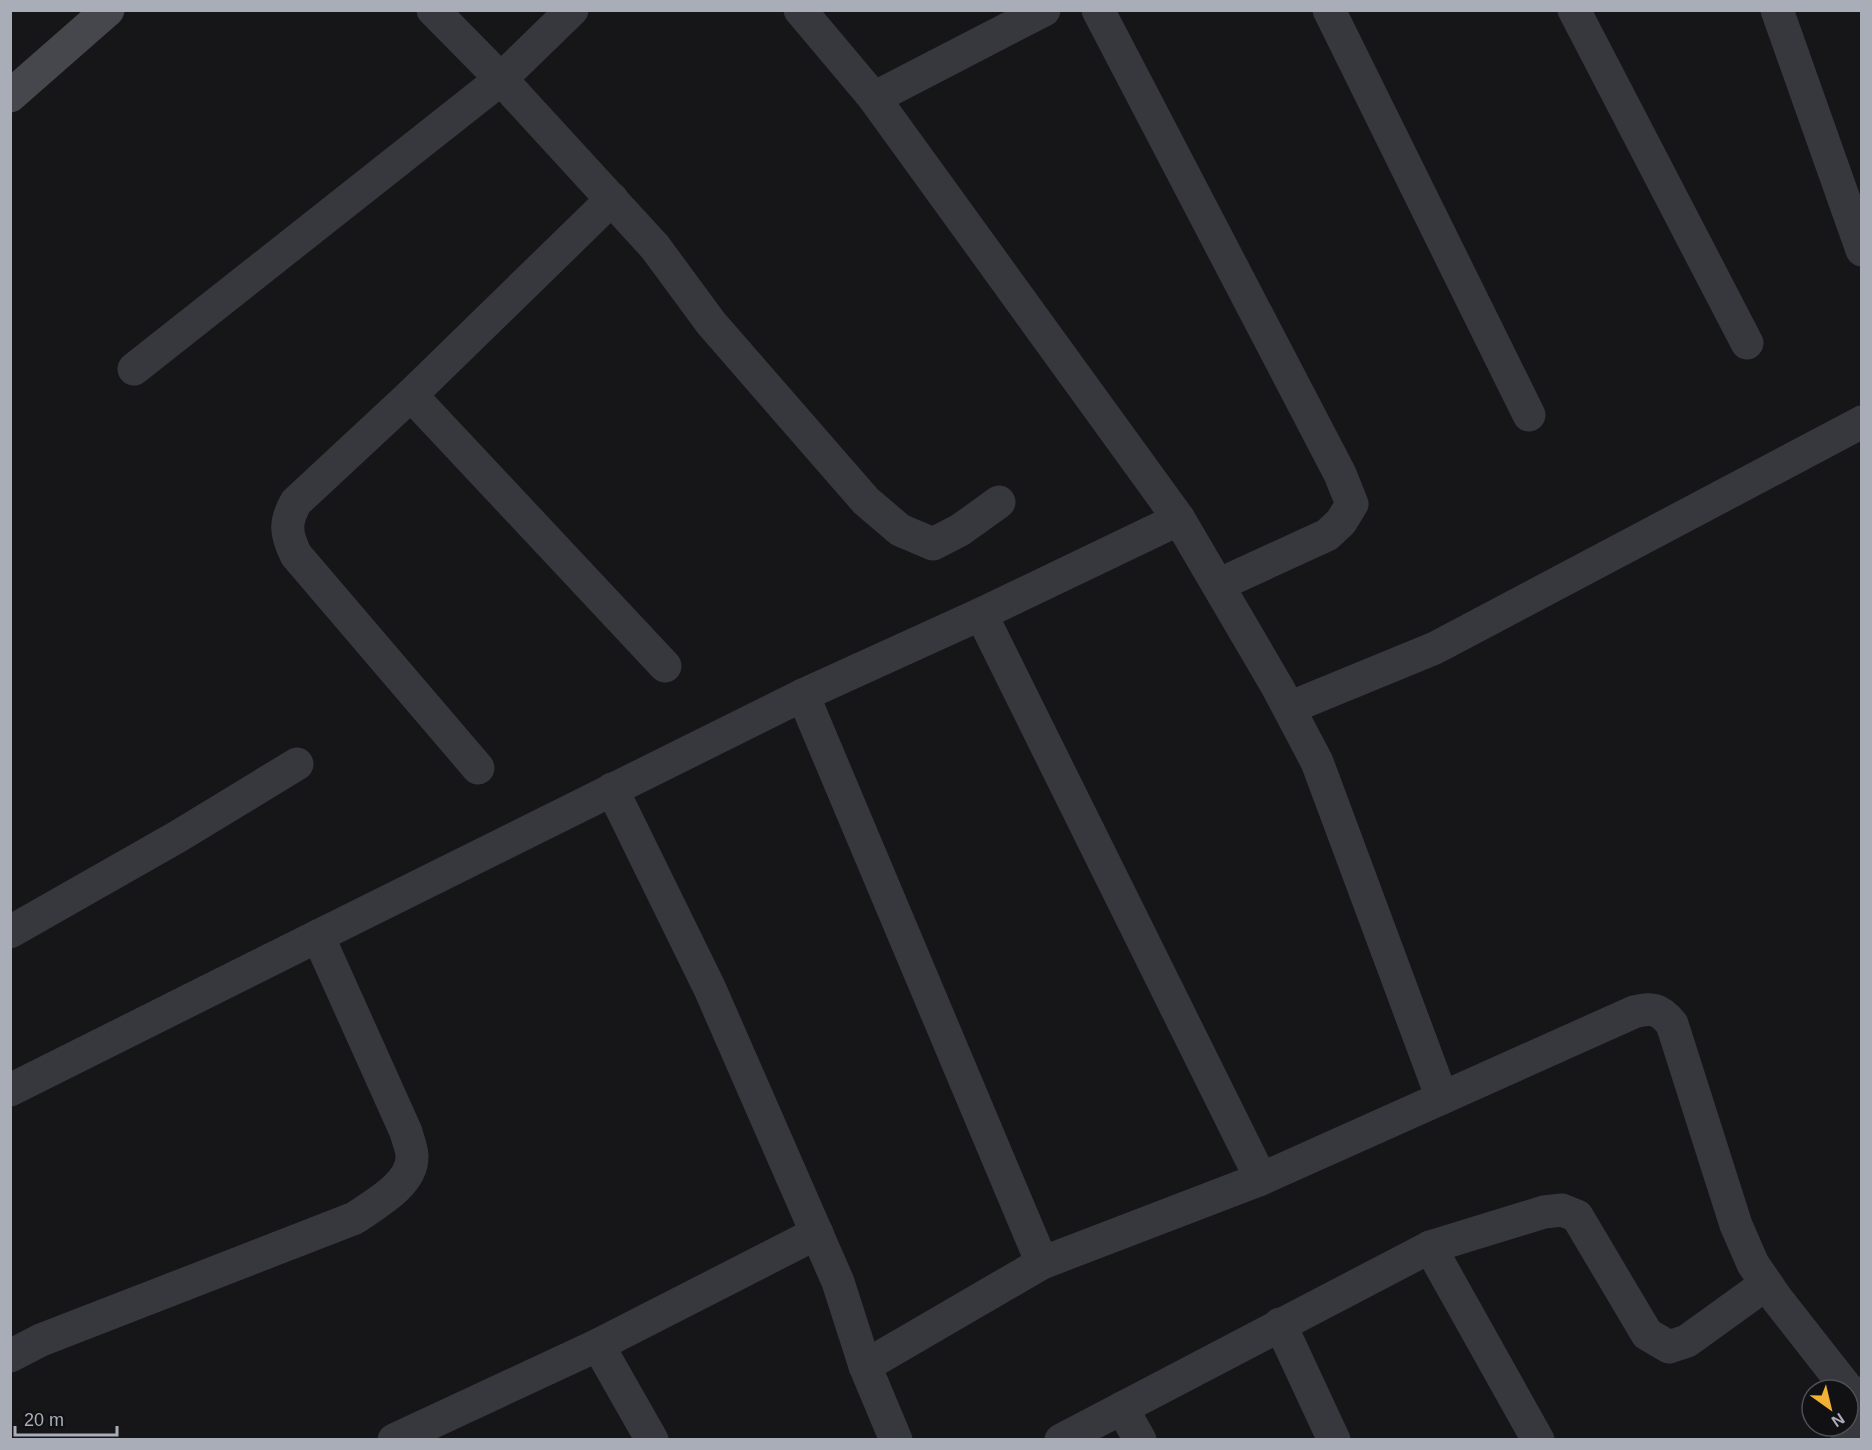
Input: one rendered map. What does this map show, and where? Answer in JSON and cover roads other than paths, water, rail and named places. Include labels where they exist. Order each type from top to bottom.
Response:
[{"type":"street","points":[[10,96],[108,10]]},
{"type":"street","points":[[433,10],[501,79],[612,199],[655,248],[719,332],[866,501],[900,531],[933,544],[960,530],[999,502]]},
{"type":"street","points":[[134,369],[501,79],[572,10]]},
{"type":"street","points":[[801,10],[874,98],[1179,519],[1218,585],[1289,708],[1317,762],[1442,1098]]},
{"type":"street","points":[[874,98],[1044,10]]},
{"type":"street","points":[[1098,10],[1340,474],[1352,504],[1341,522],[1326,535],[1218,585]]},
{"type":"street","points":[[1329,10],[1529,415]]},
{"type":"street","points":[[1574,10],[1747,343]]},
{"type":"street","points":[[1777,10],[1862,249]]},
{"type":"street","points":[[478,768],[296,555],[286,534],[287,518],[296,502],[612,199]]},
{"type":"street","points":[[411,394],[665,666]]},
{"type":"street","points":[[1289,708],[1435,648],[1862,422]]},
{"type":"street","points":[[10,1090],[803,695],[981,614],[1179,519]]},
{"type":"street","points":[[981,614],[1261,1179]]},
{"type":"street","points":[[803,695],[1042,1263]]},
{"type":"street","points":[[10,932],[177,837],[297,764]]},
{"type":"street","points":[[612,789],[710,989],[817,1233],[838,1282],[865,1366],[896,1440]]},
{"type":"street","points":[[10,1356],[41,1340],[355,1218],[384,1198],[405,1178],[412,1157],[406,1132],[318,936]]},
{"type":"street","points":[[865,1366],[1042,1263],[1261,1179],[1634,1012],[1650,1008],[1662,1012],[1672,1024],[1736,1225],[1753,1264],[1766,1284],[1843,1378]]},
{"type":"street","points":[[1061,1440],[1280,1323],[1430,1247],[1544,1212],[1562,1210],[1578,1216],[1647,1334],[1669,1347],[1687,1341],[1766,1284]]},
{"type":"street","points":[[394,1440],[598,1345],[817,1233]]},
{"type":"street","points":[[1430,1247],[1538,1440]]},
{"type":"street","points":[[1280,1323],[1334,1440]]},
{"type":"street","points":[[598,1345],[652,1440]]},
{"type":"street","points":[[1122,1408],[1140,1440]]}]
